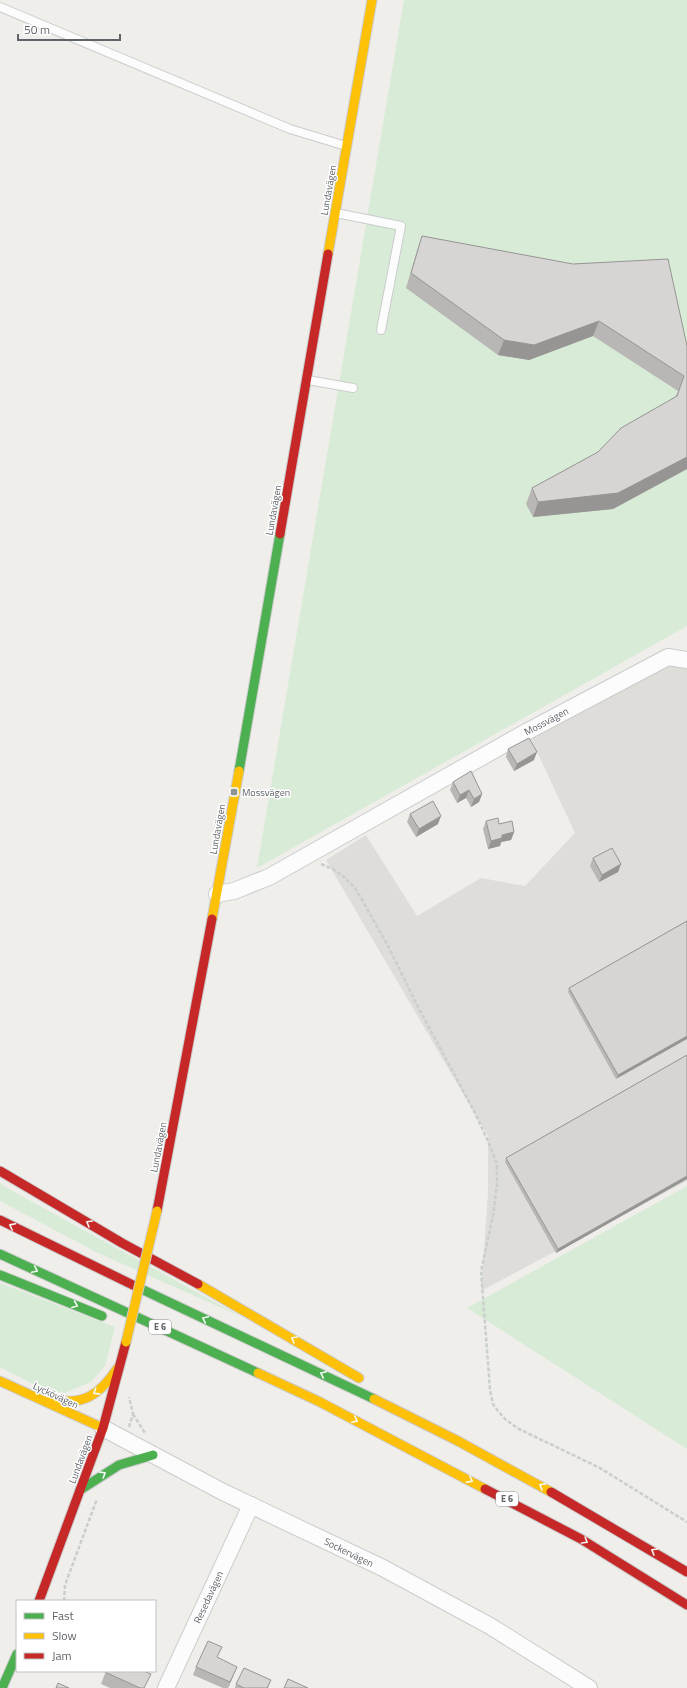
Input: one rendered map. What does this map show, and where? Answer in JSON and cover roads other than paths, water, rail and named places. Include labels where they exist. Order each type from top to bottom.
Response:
[{"type":"main road","name":"Lundavägen","points":[[40,1600],[103,1428],[121,1363],[157,1211],[217,894],[372,0]]},
{"type":"main road","points":[[0,1171],[122,1243],[209,1290],[368,1383]]},
{"type":"main road","name":"E 6","points":[[0,1220],[174,1305],[325,1375],[458,1441],[581,1508],[687,1572]]},
{"type":"main road","name":"E 6","points":[[0,1254],[320,1402],[581,1539],[687,1605]]},
{"type":"main road","points":[[0,1275],[142,1331]]},
{"type":"main road","points":[[164,1340],[320,1402]]},
{"type":"main road","points":[[25,1393],[50,1400],[72,1403],[102,1388],[109,1382],[121,1363]]},
{"type":"main road","name":"Lyckövägen","points":[[0,1381],[103,1428]]},
{"type":"main road","points":[[394,1399],[458,1441]]},
{"type":"main road","points":[[80,1490],[102,1474],[119,1465],[153,1455]]},
{"type":"main road","points":[[2,1687],[16,1656]]},
{"type":"street","name":"Mossvägen","points":[[217,894],[234,891],[269,877],[528,731],[668,657],[687,660]]},
{"type":"street","name":"Sockervägen","points":[[103,1428],[251,1505],[396,1575],[490,1626],[589,1688]]},
{"type":"street","name":"Resedavägen","points":[[167,1688],[251,1505]]},
{"type":"lane","points":[[0,7],[290,129],[347,147]]},
{"type":"lane","points":[[335,213],[401,226],[381,330]]},
{"type":"lane","points":[[307,380],[353,388]]},
{"type":"place","name":"Mossvägen","points":[[234,792]]}]
